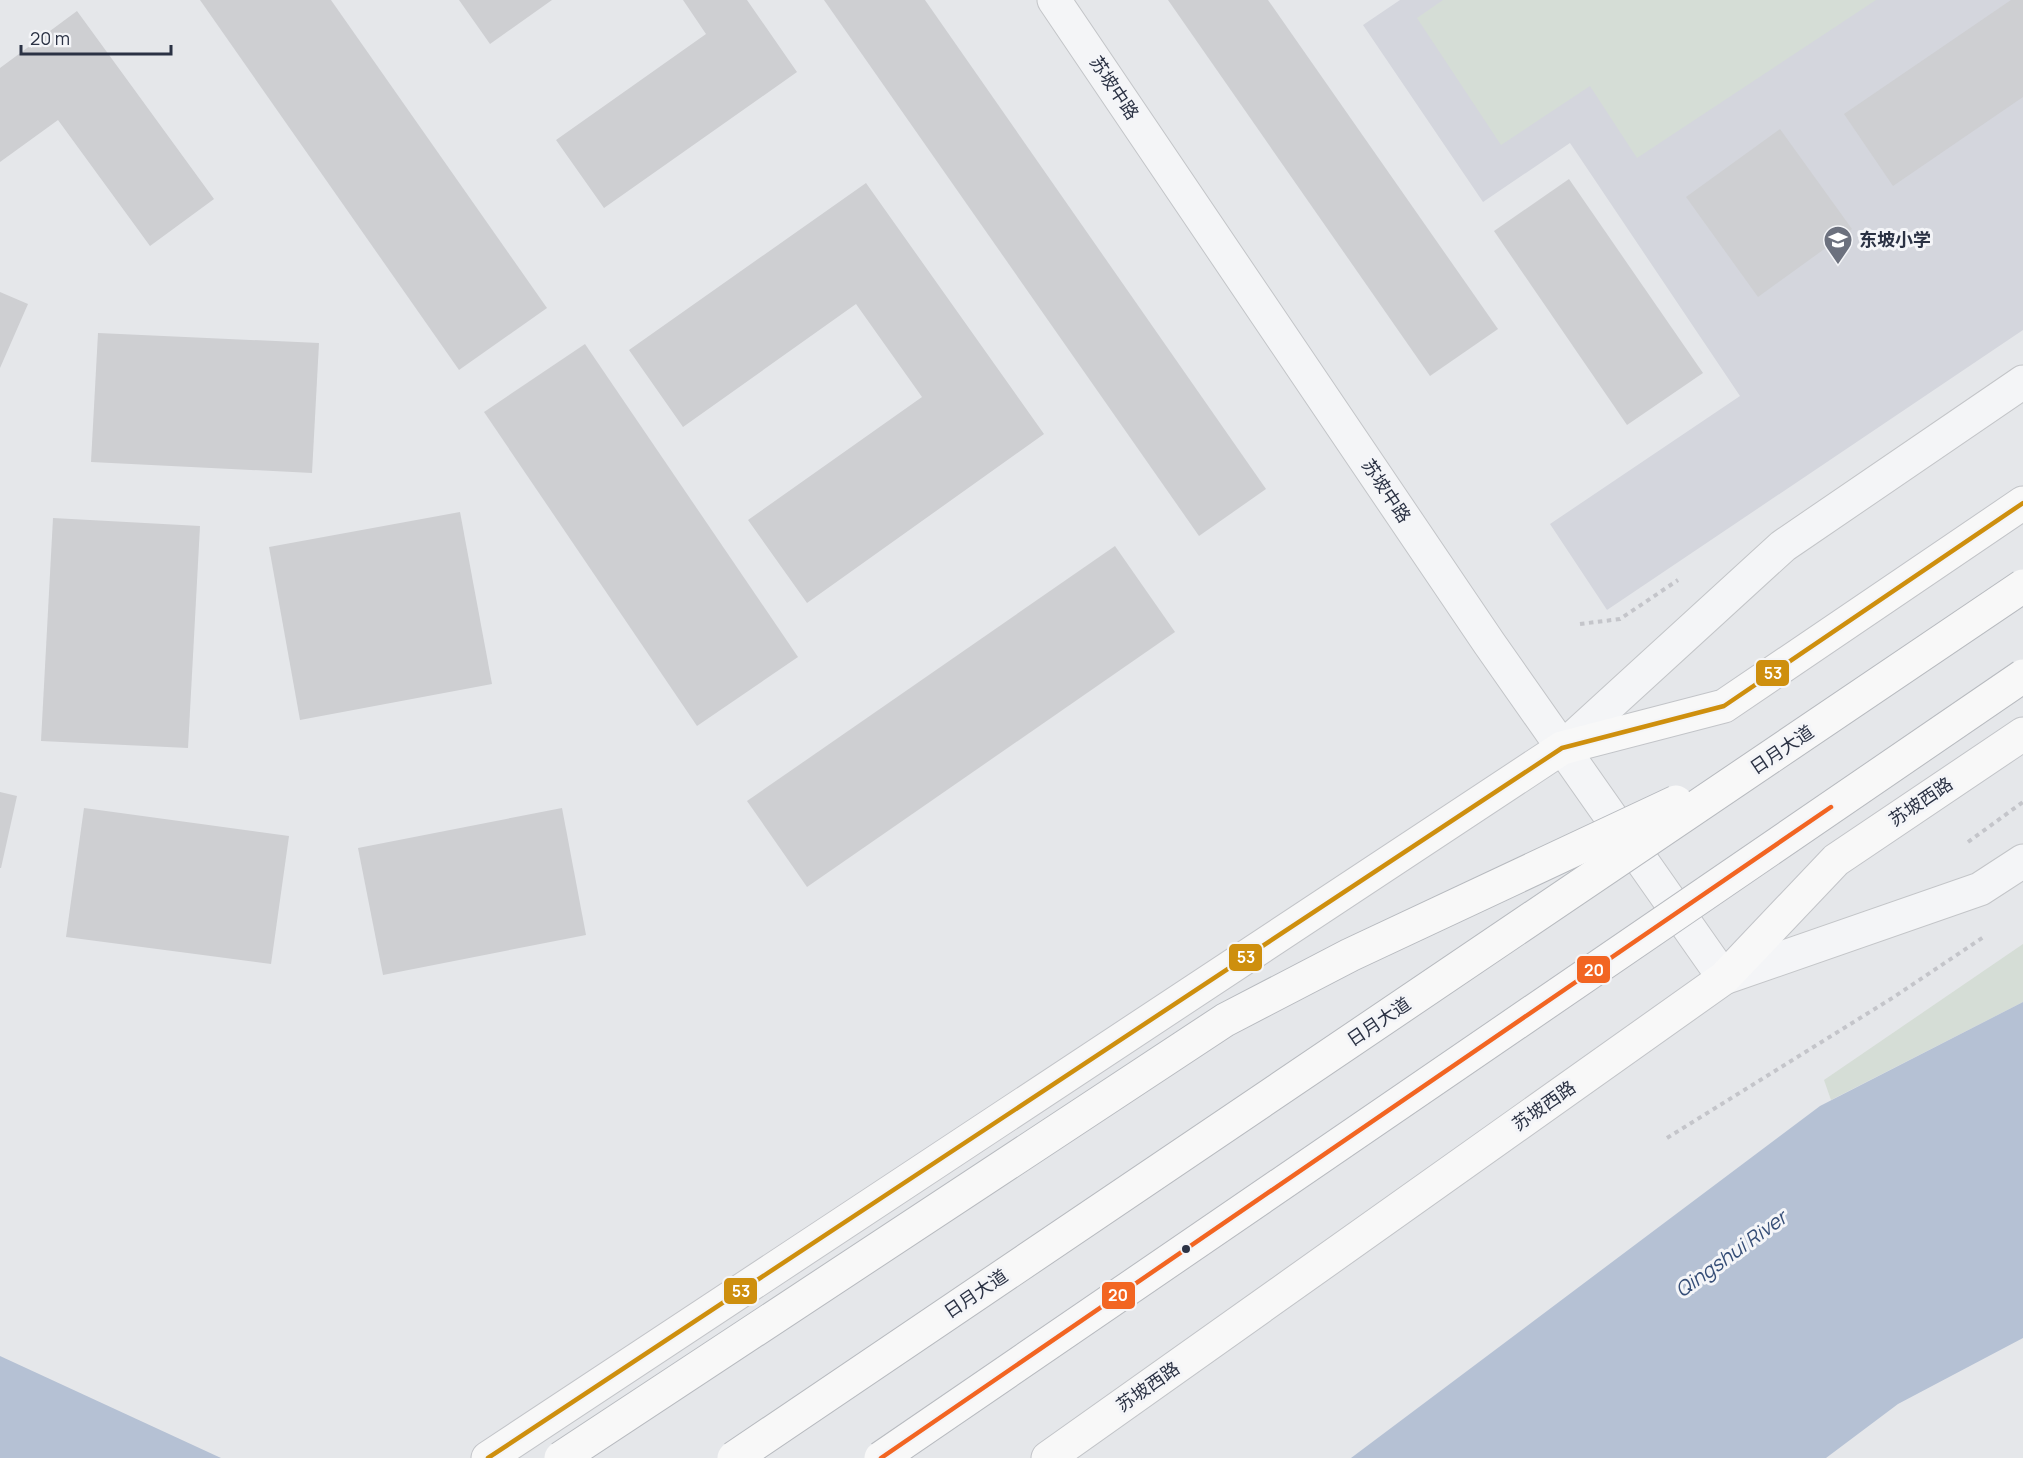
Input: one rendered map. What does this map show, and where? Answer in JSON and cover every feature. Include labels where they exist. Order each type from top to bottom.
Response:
[{"type":"main road","points":[[488,1458],[1562,748],[1724,706],[2023,502]]},
{"type":"main road","name":"日月大道","points":[[734,1458],[2023,586]]},
{"type":"main road","points":[[881,1458],[2023,676]]},
{"type":"main road","name":"苏坡西路","points":[[1048,1458],[1724,978],[1836,860],[2023,734]]},
{"type":"main road","points":[[561,1458],[1225,1020],[1350,956],[1773,756]]},
{"type":"street","name":"苏坡中路","points":[[1054,0],[1488,643],[1724,978]]},
{"type":"street","points":[[1562,748],[1783,546],[2023,382]]},
{"type":"street","points":[[1724,978],[1980,889],[2023,861]]},
{"type":"path","points":[[1667,1138],[1894,996],[1993,930]]},
{"type":"shaded area","name":"东坡小学","points":[[1400,0],[2023,0],[2023,330],[1607,610],[1550,524],[1740,396],[1570,143],[1483,202],[1363,25]]},
{"type":"shaded area","points":[[1443,0],[1876,0],[1637,158],[1590,86],[1501,145],[1417,18]]},
{"type":"shaded area","points":[[2023,944],[2023,1002],[1831,1100],[1824,1080]]},
{"type":"water","name":"Qingshui River","points":[[2023,1002],[2023,1338],[1898,1404],[1826,1458],[1351,1458],[1820,1106]]},
{"type":"water","points":[[0,1356],[221,1458],[0,1458]]},
{"type":"building","points":[[200,0],[331,0],[547,308],[459,370]]},
{"type":"building","points":[[459,0],[552,0],[490,44]]},
{"type":"building","points":[[683,0],[747,0],[797,72],[604,208],[556,140],[706,34]]},
{"type":"building","points":[[824,0],[925,0],[1266,489],[1199,536]]},
{"type":"building","points":[[1168,0],[1268,0],[1498,329],[1430,376]]},
{"type":"building","points":[[2011,0],[2023,0],[2023,97],[1893,186],[1844,114]]},
{"type":"building","points":[[77,11],[214,199],[150,246],[58,120],[0,162],[0,68]]},
{"type":"building","points":[[1780,129],[1852,229],[1758,297],[1686,197]]},
{"type":"building","points":[[1569,179],[1703,373],[1627,425],[1494,231]]},
{"type":"building","points":[[866,183],[1044,434],[807,603],[748,520],[922,397],[856,304],[683,427],[629,350]]},
{"type":"building","points":[[0,292],[28,304],[0,368]]},
{"type":"building","points":[[98,333],[319,343],[312,473],[91,462]]},
{"type":"building","points":[[585,344],[798,657],[697,726],[484,412]]},
{"type":"building","points":[[460,512],[492,684],[300,720],[269,547]]},
{"type":"building","points":[[53,518],[200,526],[188,748],[41,741]]},
{"type":"building","points":[[1115,546],[1175,632],[807,887],[747,801]]},
{"type":"building","points":[[0,792],[17,796],[1,868],[0,868]]},
{"type":"building","points":[[84,808],[289,836],[271,964],[66,937]]},
{"type":"building","points":[[562,808],[586,935],[383,975],[358,848]]},
{"type":"transit line","name":"53","points":[[488,1458],[1562,748],[1724,706],[2023,503]]},
{"type":"transit line","name":"20","points":[[881,1458],[1831,807]]},
{"type":"place","name":"东坡小学","points":[[1838,266]]}]
